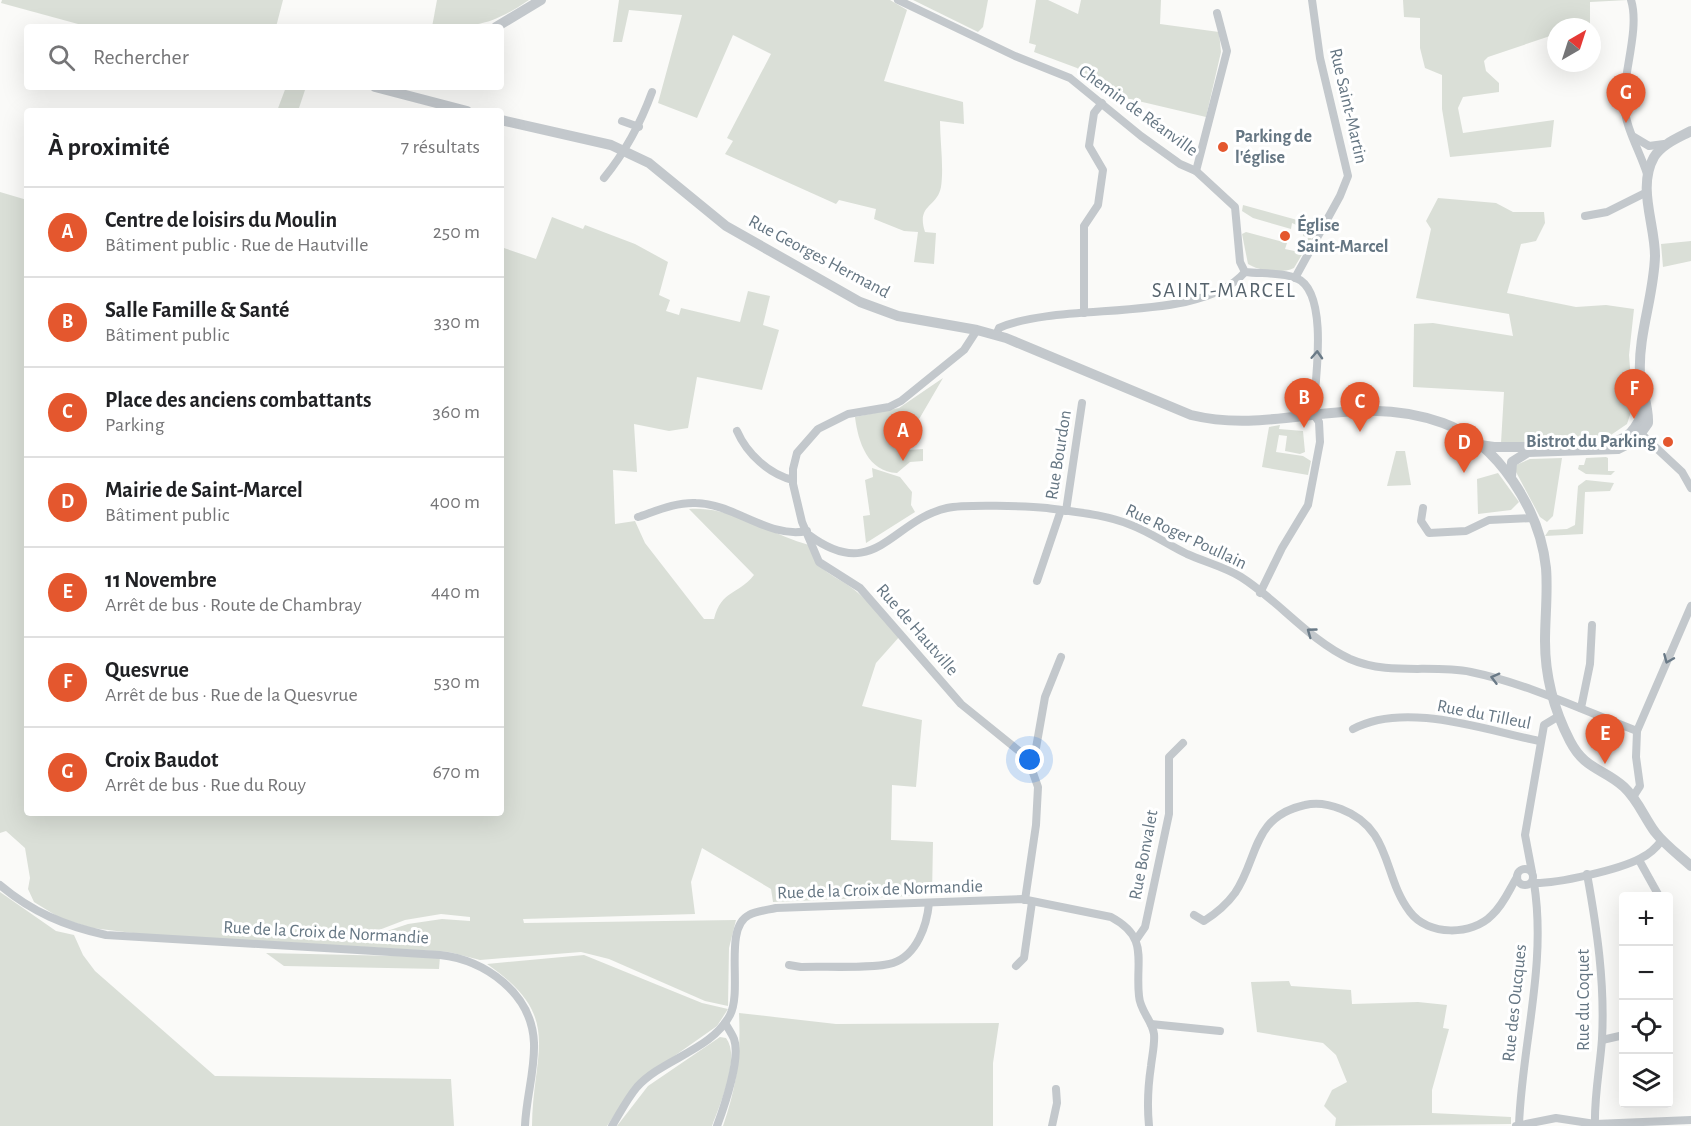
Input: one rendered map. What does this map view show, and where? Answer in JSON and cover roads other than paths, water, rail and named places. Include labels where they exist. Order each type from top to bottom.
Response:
[{"type":"street","points":[[501,24],[541,0]]},
{"type":"street","name":"Chemin de Réanville","points":[[898,0],[1015,56],[1070,78],[1180,164],[1196,171],[1235,207],[1240,262],[1245,272]]},
{"type":"street","name":"Rue Saint-Martin","points":[[1295,278],[1340,196],[1348,176],[1320,58],[1312,0]]},
{"type":"street","points":[[1631,0],[1630,52],[1624,104],[1631,134],[1648,176]]},
{"type":"street","points":[[1196,171],[1227,51],[1217,13]]},
{"type":"street","points":[[385,90],[447,108]]},
{"type":"street","points":[[604,178],[625,152],[639,127],[652,92]]},
{"type":"street","points":[[1084,313],[1084,226],[1098,205],[1103,170],[1089,147],[1094,113],[1102,103]]},
{"type":"street","name":"Rue Georges Hermand","points":[[504,121],[611,145],[649,163],[726,226],[860,302],[898,316],[996,335],[1191,415],[1208,419],[1258,421],[1313,413],[1386,410],[1412,413],[1446,424],[1478,444],[1498,460],[1511,477],[1533,518],[1546,566],[1545,643],[1551,695],[1570,743],[1587,765],[1608,775],[1633,797],[1662,840],[1691,866]]},
{"type":"street","points":[[622,121],[639,127]]},
{"type":"street","points":[[1511,477],[1512,462],[1528,452],[1618,449],[1629,445],[1639,431],[1646,406],[1640,373],[1641,353],[1650,310],[1655,255],[1647,192],[1648,176],[1654,157],[1666,144],[1691,131]]},
{"type":"street","points":[[1631,134],[1649,146],[1666,144]]},
{"type":"street","points":[[1585,216],[1607,212],[1647,192]]},
{"type":"street","points":[[996,335],[999,328],[1032,316],[1146,309],[1218,292],[1245,272],[1295,278],[1305,284],[1311,292],[1318,335],[1313,413],[1319,422],[1320,442],[1308,505],[1282,548],[1260,593]]},
{"type":"street","name":"Rue de Hautville","points":[[978,330],[964,350],[901,401],[889,407],[848,414],[818,429],[797,453],[793,480],[795,501],[819,562],[860,588],[961,704],[1026,759],[1038,787],[1024,958],[1016,966]]},
{"type":"street","name":"Rue Bourdon","points":[[1037,581],[1063,511],[1082,404]]},
{"type":"street","points":[[737,431],[743,443],[768,469],[780,477],[793,480]]},
{"type":"street","points":[[1478,444],[1511,448],[1613,443],[1639,431]]},
{"type":"street","points":[[1639,431],[1682,472],[1691,488]]},
{"type":"street","points":[[1498,460],[1511,448]]},
{"type":"street","points":[[638,518],[676,504],[697,503],[735,512],[779,531],[796,534],[808,533]]},
{"type":"street","name":"Rue Roger Poullain","points":[[808,533],[820,543],[843,551],[865,553],[877,549],[933,512],[949,507],[1042,508],[1110,518],[1132,525],[1241,578],[1350,659],[1388,669],[1453,669],[1472,672],[1551,695],[1637,732]]},
{"type":"street","points":[[1423,508],[1421,521],[1429,533],[1466,531],[1489,520],[1533,518]]},
{"type":"street","points":[[1633,797],[1640,786],[1635,757],[1637,732],[1691,606]]},
{"type":"street","points":[[1581,708],[1590,664],[1592,625]]},
{"type":"street","points":[[1026,759],[1036,748],[1045,697],[1061,657]]},
{"type":"street","points":[[1532,872],[1525,835],[1539,741],[1544,725],[1559,716]]},
{"type":"street","name":"Rue du Tilleul","points":[[1353,729],[1386,717],[1448,721],[1539,741]]},
{"type":"street","name":"Rue Bonvalet","points":[[1136,940],[1145,927],[1169,814],[1169,757],[1183,742]]},
{"type":"street","points":[[1194,915],[1204,921],[1214,915],[1235,893],[1261,834],[1275,819],[1294,808],[1309,804],[1331,806],[1350,812],[1367,824],[1379,839],[1401,900],[1411,914],[1423,923],[1451,931],[1479,923],[1493,915],[1511,890],[1528,852]]},
{"type":"street","points":[[1511,890],[1522,885],[1587,874],[1639,860],[1651,853],[1662,840]]},
{"type":"street","points":[[1639,860],[1656,892]]},
{"type":"street","points":[[1519,874],[1528,869],[1532,872]]},
{"type":"street","name":"Rue des Oucques","points":[[1518,1126],[1521,1084],[1539,952],[1532,872]]},
{"type":"street","points":[[1519,874],[1522,885]]},
{"type":"street","name":"Rue du Coquet","points":[[1587,874],[1600,944],[1602,1040],[1595,1087],[1595,1125]]},
{"type":"street","name":"Rue de la Croix de Normandie","points":[[0,885],[40,914],[61,923],[106,935],[440,955],[459,957],[478,964],[507,985],[527,1013],[532,1027],[533,1064],[525,1126]]},
{"type":"street","name":"Rue de la Croix de Normandie","points":[[612,1126],[637,1087],[711,1036],[731,1014],[736,997],[735,941],[739,926],[749,915],[785,907],[1028,901],[1111,917],[1123,924],[1136,940]]},
{"type":"street","points":[[789,965],[801,967],[892,964],[907,956],[916,944],[927,918],[929,903]]},
{"type":"street","points":[[1136,940],[1140,954],[1141,1008],[1151,1024],[1154,1035],[1149,1083],[1149,1126]]},
{"type":"street","points":[[717,1126],[727,1099],[735,1041],[724,1023]]},
{"type":"street","points":[[1151,1024],[1220,1031]]},
{"type":"street","points":[[1602,1040],[1619,1036]]},
{"type":"street","points":[[1052,1126],[1057,1103],[1056,1089]]},
{"type":"street","points":[[1518,1126],[1556,1118],[1595,1125],[1691,1120]]},
{"type":"place","name":"Croix Baudot","points":[[1626,123]]},
{"type":"place","name":"Parking de l'église","points":[[1223,147]]},
{"type":"place","name":"Église Saint-Marcel","points":[[1285,236]]},
{"type":"place","name":"Quesvrue","points":[[1634,419]]},
{"type":"place","name":"Salle Famille & Santé","points":[[1304,428]]},
{"type":"place","name":"Place des anciens combattants","points":[[1360,432]]},
{"type":"place","name":"Bistrot du Parking","points":[[1668,442]]},
{"type":"place","name":"Centre de loisirs du Moulin","points":[[903,461]]},
{"type":"place","name":"Mairie de Saint-Marcel","points":[[1464,473]]},
{"type":"place","name":"11 Novembre","points":[[1605,764]]},
{"type":"district","name":"SAINT-MARCEL","points":[[1224,290]]}]
